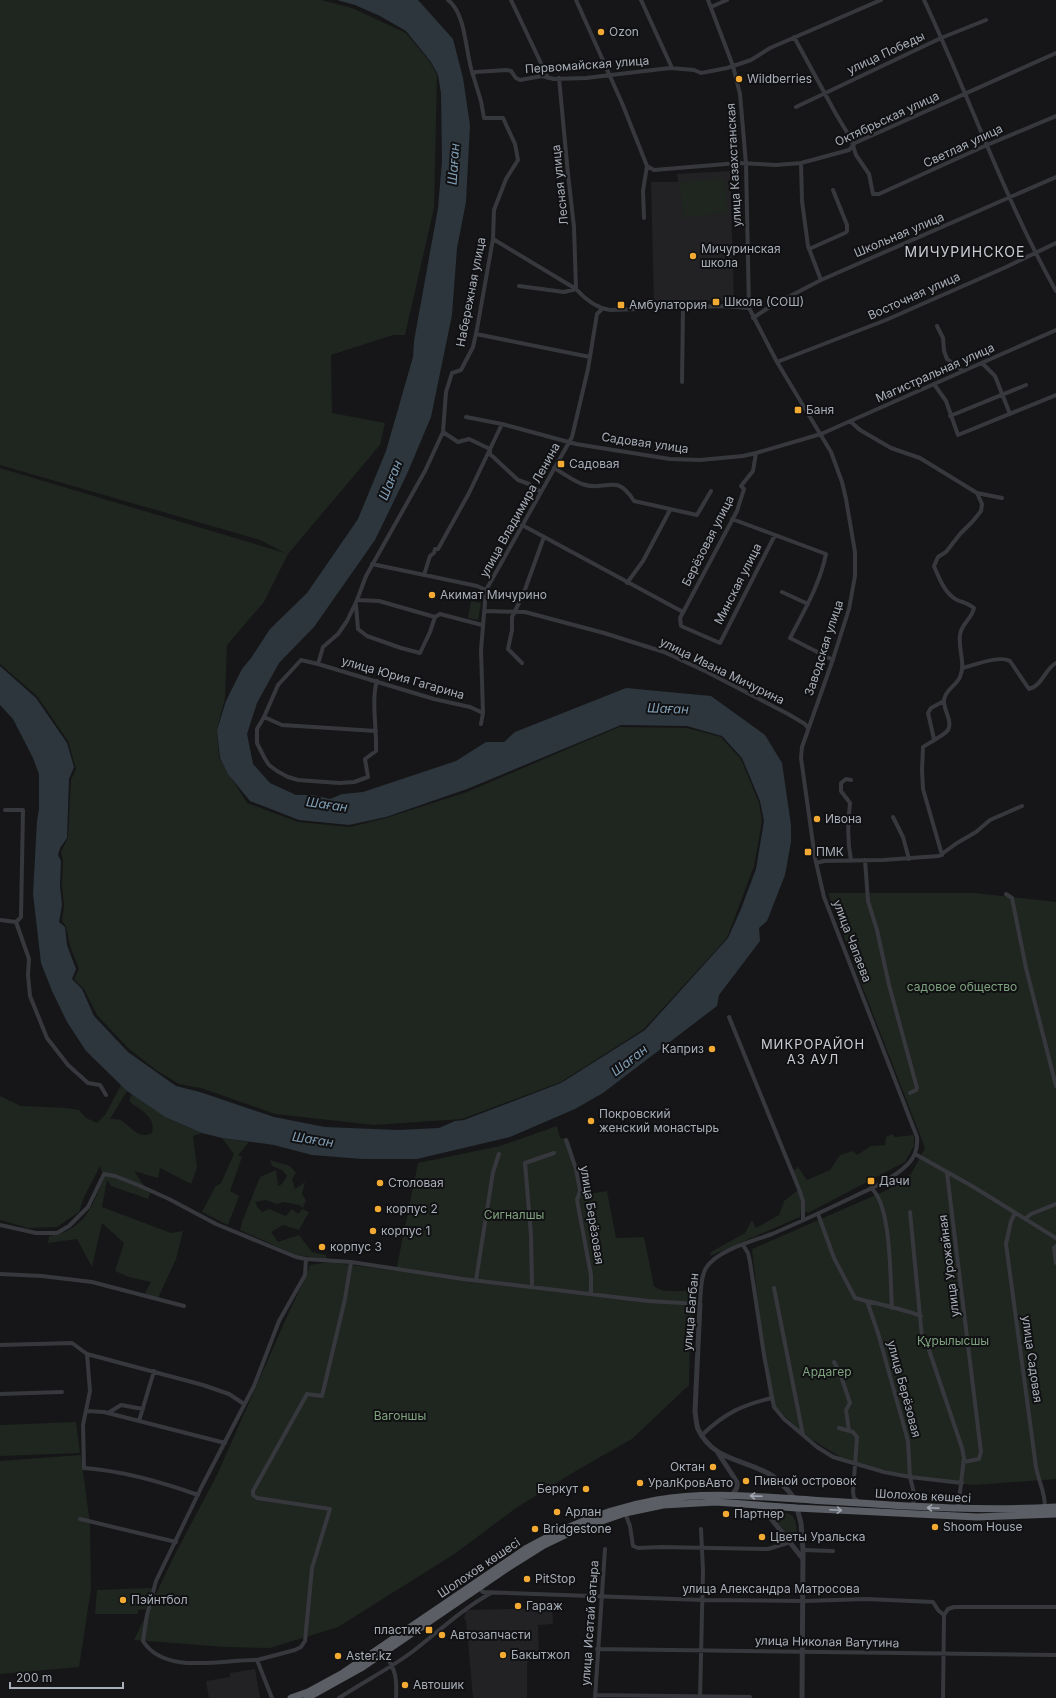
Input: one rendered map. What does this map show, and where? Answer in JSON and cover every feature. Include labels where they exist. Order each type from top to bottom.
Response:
[{"type":"highway","name":"Шолохов көшесі","points":[[307,1698],[343,1680],[528,1548],[572,1526],[611,1512],[658,1500],[731,1496],[958,1509],[997,1510],[1056,1507]]},
{"type":"highway","points":[[795,1499],[797,1508]]},
{"type":"highway","name":"Шолохов көшесі","points":[[291,1698],[330,1680],[382,1651],[544,1545],[573,1531],[624,1513],[663,1505],[716,1502],[797,1508],[977,1517],[1056,1514]]},
{"type":"street","name":"Набережная улица","points":[[318,664],[323,647],[338,634],[356,602],[372,564],[425,471],[443,432],[446,392],[452,373],[461,370],[466,364],[473,347],[476,334],[493,239],[494,210],[506,180],[518,160],[515,144],[503,118],[484,118],[462,25],[452,3],[448,0]]},
{"type":"street","points":[[510,0],[548,78]]},
{"type":"street","points":[[576,0],[622,103],[647,166],[643,191],[644,218]]},
{"type":"street","points":[[641,0],[672,68]]},
{"type":"street","name":"улица Казахстанская","points":[[708,0],[733,66],[740,94],[746,164],[749,308],[777,362],[821,434]]},
{"type":"street","points":[[711,7],[727,0]]},
{"type":"street","name":"Первомайская улица","points":[[474,74],[507,70],[511,71],[516,78],[520,80],[542,76],[548,78],[610,76],[672,68],[694,70],[701,73],[733,66],[751,60],[770,48],[880,0]]},
{"type":"street","points":[[924,0],[942,38],[964,94],[1035,253],[1056,290]]},
{"type":"street","name":"улица Победы","points":[[796,107],[942,38],[986,20]]},
{"type":"street","points":[[794,37],[854,145]]},
{"type":"street","name":"Октябрьская улица","points":[[647,166],[654,170],[746,164],[801,163],[849,150],[854,145],[1056,53]]},
{"type":"street","name":"Лесная улица","points":[[559,78],[574,227],[576,289]]},
{"type":"street","name":"Светлая улица","points":[[854,145],[856,155],[869,174],[873,194],[878,194],[1056,116]]},
{"type":"street","points":[[801,163],[802,202],[809,249],[821,280]]},
{"type":"street","name":"Школьная улица","points":[[753,318],[771,306],[821,280],[1056,177]]},
{"type":"street","points":[[809,249],[845,234],[847,231],[833,190]]},
{"type":"street","points":[[493,239],[576,289],[602,309],[724,306],[749,308]]},
{"type":"street","name":"Восточная улица","points":[[777,362],[886,320],[1056,243]]},
{"type":"street","points":[[519,286],[564,292],[576,289]]},
{"type":"street","points":[[682,382],[684,308]]},
{"type":"street","name":"улица Владимира Ленина","points":[[480,724],[483,713],[481,650],[486,590],[572,437],[590,358],[597,314],[602,309]]},
{"type":"street","points":[[937,326],[943,338],[944,351],[947,359],[963,371]]},
{"type":"street","name":"Магистральная улица","points":[[821,434],[1055,332]]},
{"type":"street","points":[[476,334],[590,358]]},
{"type":"street","points":[[982,363],[995,376],[1010,414]]},
{"type":"street","points":[[934,384],[946,401],[950,416],[958,435],[1056,395]]},
{"type":"street","points":[[950,416],[1026,385]]},
{"type":"street","name":"Садовая улица","points":[[466,417],[502,424],[569,442],[678,459],[720,459],[756,453],[821,434]]},
{"type":"street","points":[[850,421],[860,430],[891,448],[920,458],[977,493],[1002,498]]},
{"type":"street","points":[[424,575],[430,556],[434,553],[435,549],[438,549],[469,493],[502,424]]},
{"type":"street","points":[[443,432],[458,442],[469,439],[490,448]]},
{"type":"street","name":"Заводская улица","points":[[808,728],[833,660],[852,596],[855,565],[855,552],[850,519],[842,482],[831,452],[821,434]]},
{"type":"street","points":[[490,448],[490,454],[503,465],[508,472],[518,480],[529,484],[541,492]]},
{"type":"street","name":"Берёзовая улица","points":[[680,618],[732,519],[738,511],[744,489],[741,486],[753,470],[756,453]]},
{"type":"street","points":[[554,468],[582,484],[601,486],[614,484],[622,486],[634,501],[698,515],[711,492]]},
{"type":"street","points":[[942,855],[924,789],[922,770],[923,747],[934,739],[944,735],[948,730],[950,721],[944,701],[946,693],[959,679],[963,668],[959,646],[960,633],[964,623],[972,615],[974,608],[969,603],[957,600],[949,594],[938,578],[934,566],[938,556],[946,552],[981,511],[982,504],[977,493]]},
{"type":"street","points":[[627,583],[643,560],[670,510]]},
{"type":"street","points":[[732,519],[826,554],[819,579],[790,638],[833,660]]},
{"type":"street","points":[[522,524],[682,612]]},
{"type":"street","name":"Минская улица","points":[[680,618],[681,626],[720,643],[775,535]]},
{"type":"street","points":[[522,663],[508,649],[512,630],[512,617],[544,537]]},
{"type":"street","points":[[372,564],[477,586],[486,590]]},
{"type":"street","points":[[782,592],[808,604]]},
{"type":"street","points":[[435,617],[379,601],[356,602],[358,629],[367,636],[420,653],[435,617],[440,614],[482,624]]},
{"type":"street","name":"улица Ивана Мичурина","points":[[484,611],[525,612],[664,652],[707,672],[782,711],[805,724],[808,728]]},
{"type":"street","points":[[963,668],[999,659],[1006,659],[1010,661],[1029,689],[1041,681],[1052,665],[1056,663]]},
{"type":"street","points":[[318,664],[301,660],[278,685],[257,729],[257,743],[269,765],[288,777],[310,782],[340,783],[354,782],[368,777],[365,759],[376,751],[374,690],[377,681]]},
{"type":"street","name":"улица Юрия Гагарина","points":[[318,664],[434,699],[470,707],[483,713]]},
{"type":"street","points":[[934,739],[928,714],[931,708],[944,701]]},
{"type":"street","points":[[264,717],[282,725],[376,732]]},
{"type":"street","name":"улица Чапаева","points":[[808,728],[802,747],[801,758],[816,863],[824,897],[917,1137],[918,1143],[915,1154]]},
{"type":"street","points":[[851,780],[846,779],[841,783],[841,791],[850,803],[848,846],[851,860]]},
{"type":"street","points":[[816,863],[824,860],[908,859],[942,855],[957,842],[976,832],[990,820],[1022,806]]},
{"type":"street","points":[[5,810],[23,810],[21,917],[16,922]]},
{"type":"street","points":[[893,817],[903,837],[908,859]]},
{"type":"street","points":[[865,860],[868,901],[877,930],[888,985],[917,1088],[910,1093]]},
{"type":"street","points":[[1006,894],[1012,898],[1026,968],[1056,1086]]},
{"type":"street","points":[[0,920],[16,922]]},
{"type":"street","points":[[16,922],[29,959],[28,975],[30,996],[47,1038],[68,1065],[88,1083],[100,1085],[106,1095]]},
{"type":"street","points":[[729,1018],[799,1189],[804,1207],[803,1220]]},
{"type":"street","name":"улица Берёзовая","points":[[566,1140],[576,1169],[580,1191],[577,1200],[591,1274],[591,1294]]},
{"type":"street","points":[[532,1286],[531,1235],[526,1163],[554,1153]]},
{"type":"street","points":[[476,1280],[493,1172],[499,1154]]},
{"type":"street","points":[[915,1154],[972,1186],[1056,1238]]},
{"type":"street","name":"улица Багбан","points":[[795,1499],[772,1475],[718,1453],[707,1443],[698,1428],[695,1411],[701,1284],[705,1268],[717,1258],[743,1245],[818,1214],[871,1188],[898,1172],[908,1164],[915,1154]]},
{"type":"street","name":"улица Урожайная","points":[[947,1173],[981,1452],[979,1459],[963,1462]]},
{"type":"street","points":[[0,1225],[36,1233],[56,1233],[69,1226],[88,1207],[104,1174],[116,1176],[138,1185],[169,1199],[216,1224],[296,1257],[351,1262],[476,1280],[648,1301],[700,1304]]},
{"type":"street","points":[[871,1188],[882,1205],[886,1223],[892,1308]]},
{"type":"street","points":[[1025,1219],[1031,1214],[1056,1204]]},
{"type":"street","points":[[910,1212],[922,1337],[927,1344],[962,1448],[962,1483],[958,1509]]},
{"type":"street","name":"улица Садовая","points":[[1015,1213],[1011,1221],[1006,1244],[1036,1467],[1045,1495],[1045,1508]]},
{"type":"street","points":[[818,1214],[834,1258],[851,1293],[855,1298],[892,1308],[902,1309],[921,1316]]},
{"type":"street","points":[[743,1245],[748,1253],[750,1262],[774,1407],[784,1419],[817,1447],[833,1457],[855,1464],[910,1477],[962,1483]]},
{"type":"street","points":[[1056,1246],[1054,1248],[1056,1263]]},
{"type":"street","points":[[306,1259],[305,1275],[275,1330],[266,1356],[244,1404],[156,1582],[147,1615],[143,1641],[153,1652],[165,1658],[206,1664],[257,1660],[295,1650],[301,1647],[305,1641],[312,1568],[330,1509],[256,1498],[253,1495],[253,1491],[307,1394],[322,1396],[345,1298],[351,1262]]},
{"type":"street","points":[[0,1274],[42,1276],[92,1282],[184,1306]]},
{"type":"street","points":[[774,1288],[803,1435]]},
{"type":"street","name":"улица Берёзовая","points":[[867,1301],[878,1333],[908,1441],[910,1477],[914,1493],[913,1507]]},
{"type":"street","points":[[0,1345],[72,1344],[87,1354],[229,1394],[244,1404]]},
{"type":"street","points":[[87,1354],[90,1391],[83,1425],[84,1468],[130,1476],[167,1485],[198,1495]]},
{"type":"street","points":[[834,1362],[842,1376],[850,1403],[846,1410],[849,1431]]},
{"type":"street","points":[[139,1421],[154,1372]]},
{"type":"street","points":[[0,1394],[62,1392]]},
{"type":"street","points":[[702,1434],[713,1424],[740,1407],[772,1398]]},
{"type":"street","points":[[108,1413],[121,1405],[143,1409]]},
{"type":"street","points":[[87,1411],[108,1413],[225,1443]]},
{"type":"street","points":[[839,1428],[853,1432],[858,1437],[852,1492],[854,1498],[861,1503]]},
{"type":"street","points":[[718,1453],[738,1482],[736,1491],[731,1496]]},
{"type":"street","points":[[755,1504],[769,1516],[803,1559]]},
{"type":"street","points":[[797,1508],[801,1523],[803,1550],[804,1601],[802,1698]]},
{"type":"street","points":[[624,1513],[630,1526],[633,1546],[638,1548],[768,1549],[791,1542]]},
{"type":"street","points":[[80,1519],[176,1542]]},
{"type":"street","points":[[700,1698],[703,1548],[701,1529]]},
{"type":"street","name":"улица Исатай батыра","points":[[595,1697],[597,1649],[605,1549]]},
{"type":"street","points":[[803,1550],[832,1551]]},
{"type":"street","name":"улица Александра Матросова","points":[[479,1588],[483,1592],[491,1593],[702,1600],[867,1600],[933,1602],[938,1610],[944,1615]]},
{"type":"street","points":[[339,1698],[393,1665],[466,1608],[491,1593]]},
{"type":"street","points":[[943,1698],[944,1615],[948,1609],[954,1607],[1056,1607]]},
{"type":"street","name":"улица Николая Ватутина","points":[[597,1649],[1056,1656]]},
{"type":"street","points":[[382,1651],[393,1665],[396,1678],[396,1698]]},
{"type":"street","points":[[257,1660],[272,1698]]},
{"type":"street","points":[[595,1697],[750,1697]]},
{"type":"shaded area","name":"Мичуринская школа","points":[[730,171],[734,300],[654,304],[651,182],[678,182],[677,174]]},
{"type":"shaded area","name":"Бакытжол","points":[[552,1608],[553,1624],[538,1625],[539,1653],[527,1663],[527,1698],[473,1698],[466,1620],[464,1619],[466,1610]]},
{"type":"shaded area","points":[[255,1669],[260,1698],[209,1698],[206,1681],[230,1677],[230,1673]]},
{"type":"green space","points":[[0,0],[321,0],[352,8],[406,33],[430,62],[437,75],[434,208],[405,335],[393,335],[331,355],[332,413],[385,423],[380,445],[288,554],[264,602],[227,645],[225,698],[217,729],[219,758],[247,803],[298,822],[350,827],[386,818],[467,792],[619,727],[687,728],[721,737],[741,759],[759,803],[762,821],[754,866],[727,938],[644,1029],[561,1082],[462,1119],[374,1125],[275,1114],[201,1088],[179,1084],[156,1070],[129,1049],[97,1015],[84,989],[74,979],[79,969],[70,946],[66,927],[62,921],[64,905],[62,886],[63,862],[61,852],[68,837],[71,780],[76,769],[68,741],[37,696],[0,664],[0,468],[285,553],[260,540],[0,465]]},
{"type":"green space","points":[[724,178],[728,212],[683,218],[680,182]]},
{"type":"green space","points":[[471,601],[481,603],[478,620],[468,618]]},
{"type":"green space","points":[[828,893],[974,893],[1056,902],[1056,1479],[973,1485],[918,1478],[845,1460],[803,1434],[769,1400],[752,1249],[887,1190],[911,1174],[925,1148]]},
{"type":"green space","points":[[121,1085],[127,1091],[110,1119],[121,1120],[139,1134],[147,1135],[152,1133],[153,1127],[150,1118],[129,1101],[132,1094],[165,1117],[202,1133],[193,1136],[197,1168],[191,1184],[160,1168],[158,1178],[134,1171],[150,1194],[148,1199],[111,1186],[107,1180],[102,1207],[171,1233],[183,1231],[176,1259],[158,1298],[145,1295],[151,1282],[129,1277],[115,1271],[124,1243],[102,1223],[92,1267],[77,1239],[48,1243],[49,1236],[71,1229],[79,1223],[91,1208],[104,1178],[100,1166],[84,1197],[79,1212],[57,1227],[28,1228],[0,1220],[0,1096],[21,1106],[79,1110],[86,1118],[97,1123],[105,1115]]},
{"type":"green space","name":"Вагоншы","points":[[557,1126],[560,1138],[569,1140],[577,1168],[582,1195],[607,1191],[616,1238],[644,1237],[654,1286],[667,1291],[694,1291],[695,1309],[690,1326],[689,1385],[632,1439],[579,1469],[516,1508],[456,1553],[338,1627],[270,1648],[225,1647],[134,1640],[173,1558],[217,1475],[310,1265],[329,1262],[396,1271],[418,1163],[500,1146]]},
{"type":"green space","points":[[892,1134],[895,1137],[914,1135],[914,1146],[905,1162],[808,1213],[801,1209],[800,1217],[710,1256],[711,1252],[745,1233],[752,1220],[756,1228],[779,1215],[784,1201],[801,1188],[793,1171],[798,1167],[807,1180],[830,1170],[840,1155],[853,1151],[857,1155],[871,1146],[885,1145],[886,1137]]},
{"type":"green space","points":[[222,1138],[249,1142],[238,1155],[242,1157],[230,1191],[239,1196],[228,1225],[202,1212],[215,1187],[221,1183],[234,1154]]},
{"type":"green space","points":[[270,1160],[290,1166],[296,1173],[292,1179],[295,1189],[305,1182],[302,1194],[306,1200],[303,1208],[299,1205],[284,1202],[277,1204],[265,1200],[255,1202],[258,1208],[262,1212],[269,1209],[286,1216],[292,1209],[298,1214],[302,1209],[309,1212],[299,1230],[283,1225],[271,1232],[278,1242],[299,1235],[312,1252],[326,1255],[327,1259],[296,1255],[240,1230],[260,1177],[276,1170],[278,1186],[282,1184],[287,1176],[282,1170],[272,1166]]},
{"type":"green space","points":[[76,1422],[80,1453],[0,1456],[0,1425]]},
{"type":"green space","points":[[81,1455],[90,1525],[91,1589],[79,1667],[0,1674],[0,1461]]},
{"type":"green space","points":[[770,1510],[786,1513],[794,1517],[798,1542],[794,1543],[770,1514]]},
{"type":"green space","name":"Пэйнтбол","points":[[152,1588],[146,1609],[138,1610],[138,1614],[95,1614],[97,1590]]},
{"type":"water","name":"Шаған","points":[[337,0],[418,0],[453,39],[463,78],[470,125],[466,202],[457,248],[452,315],[431,417],[407,474],[375,540],[314,627],[279,663],[257,703],[247,734],[253,764],[270,783],[296,795],[313,795],[330,799],[342,794],[363,792],[456,761],[486,742],[504,742],[515,732],[626,688],[711,696],[765,735],[782,763],[791,825],[791,842],[785,875],[767,921],[759,928],[760,941],[719,995],[717,1006],[603,1093],[575,1109],[510,1137],[417,1159],[362,1159],[312,1155],[274,1145],[222,1138],[202,1133],[165,1117],[127,1091],[86,1051],[67,1022],[52,991],[41,963],[33,894],[39,809],[39,774],[33,758],[13,719],[0,705],[0,666],[36,698],[67,743],[74,767],[69,779],[67,838],[60,848],[58,855],[61,861],[60,886],[62,905],[59,922],[65,927],[67,945],[76,969],[72,979],[82,989],[94,1016],[128,1052],[176,1086],[200,1092],[274,1117],[325,1127],[398,1130],[439,1128],[561,1083],[645,1030],[728,938],[756,869],[764,821],[760,801],[742,758],[722,736],[687,726],[621,725],[467,789],[386,817],[349,825],[299,820],[250,801],[228,774],[220,758],[217,730],[226,701],[242,669],[270,629],[307,593],[358,519],[386,451],[413,357],[414,341],[438,208],[442,161],[441,93],[438,75],[431,62],[406,31],[380,16],[355,5]]},
{"type":"place","name":"Ozon","points":[[601,32]]},
{"type":"place","name":"Wildberries","points":[[739,79]]},
{"type":"place","name":"Мичуринская школа","points":[[693,256]]},
{"type":"place","name":"Школа (СОШ)","points":[[716,302]]},
{"type":"place","name":"Амбулатория","points":[[621,305]]},
{"type":"place","name":"Баня","points":[[798,410]]},
{"type":"place","name":"Садовая","points":[[561,464]]},
{"type":"place","name":"Акимат Мичурино","points":[[432,595]]},
{"type":"place","name":"Ивона","points":[[817,819]]},
{"type":"place","name":"ПМК","points":[[808,852]]},
{"type":"place","name":"Каприз","points":[[712,1049]]},
{"type":"place","name":"Покровский женский монастырь","points":[[591,1121]]},
{"type":"place","name":"Дачи","points":[[871,1181]]},
{"type":"place","name":"Столовая","points":[[380,1183]]},
{"type":"place","name":"корпус 2","points":[[378,1209]]},
{"type":"place","name":"корпус 1","points":[[373,1231]]},
{"type":"place","name":"корпус 3","points":[[322,1247]]},
{"type":"place","name":"Октан","points":[[713,1467]]},
{"type":"place","name":"Пивной островок","points":[[746,1481]]},
{"type":"place","name":"УралКровАвто","points":[[640,1483]]},
{"type":"place","name":"Беркут","points":[[586,1489]]},
{"type":"place","name":"Арлан","points":[[557,1512]]},
{"type":"place","name":"Партнер","points":[[726,1514]]},
{"type":"place","name":"Shoom House","points":[[935,1527]]},
{"type":"place","name":"Bridgestone","points":[[535,1529]]},
{"type":"place","name":"Цветы Уральска","points":[[762,1537]]},
{"type":"place","name":"PitStop","points":[[527,1579]]},
{"type":"place","name":"Пэйнтбол","points":[[123,1600]]},
{"type":"place","name":"Гараж","points":[[518,1606]]},
{"type":"place","name":"пластик","points":[[429,1630]]},
{"type":"place","name":"Автозапчасти","points":[[442,1635]]},
{"type":"place","name":"Бакытжол","points":[[503,1655]]},
{"type":"place","name":"Aster.kz","points":[[338,1656]]},
{"type":"place","name":"Автошик","points":[[405,1685]]},
{"type":"district","name":"МИЧУРИНСКОЕ","points":[[965,252]]},
{"type":"district","name":"МИКРОРАЙОН АЗ АУЛ","points":[[813,1052]]},
{"type":"park label","name":"садовое общество","points":[[962,987]]},
{"type":"park label","name":"Сигналшы","points":[[514,1215]]},
{"type":"park label","name":"Құрылысшы","points":[[953,1341]]},
{"type":"park label","name":"Ардагер","points":[[827,1372]]}]
